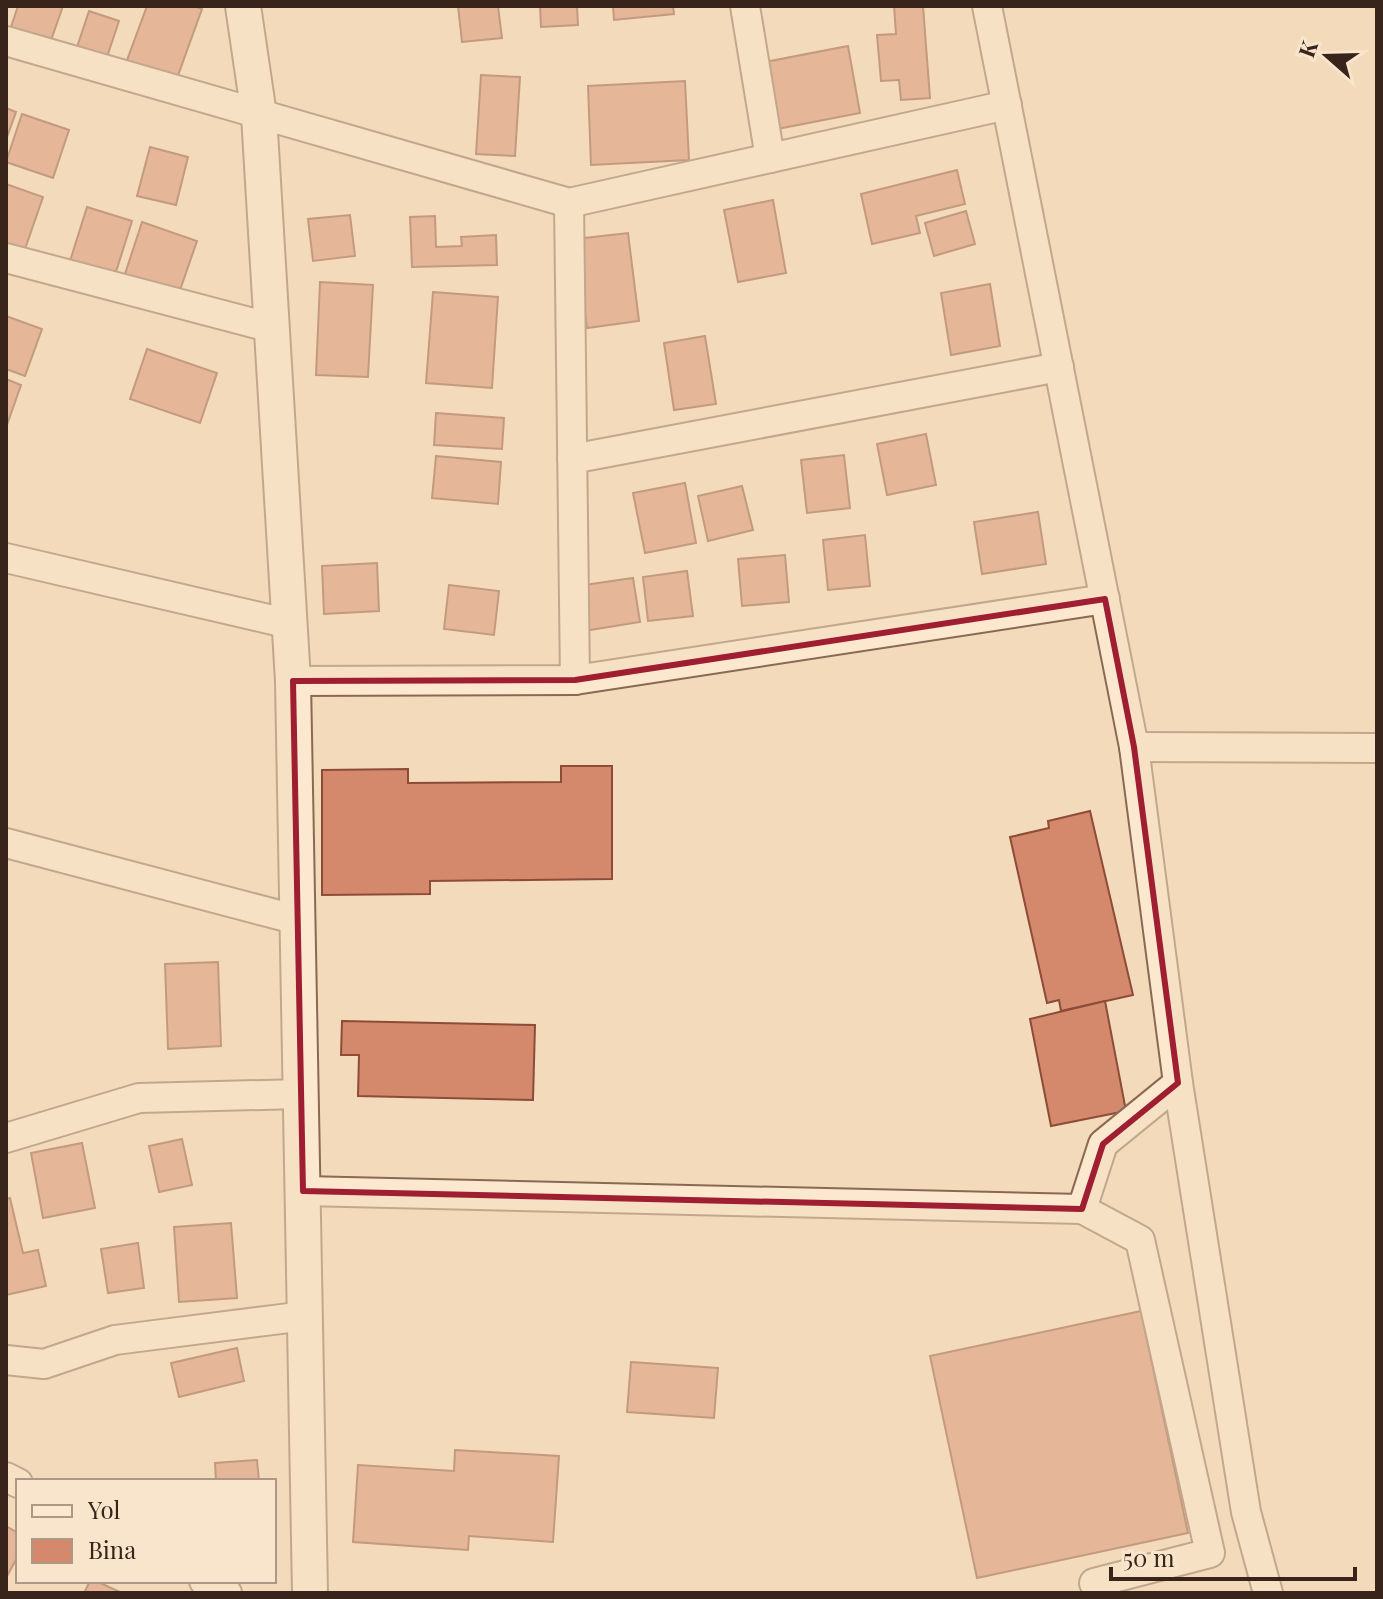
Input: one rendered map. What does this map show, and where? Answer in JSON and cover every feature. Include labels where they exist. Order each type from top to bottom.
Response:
[{"type":"street","points":[[243,6],[259,115],[293,681],[310,1593]]},
{"type":"street","points":[[745,6],[770,158]]},
{"type":"street","points":[[987,6],[1134,747],[1178,1083],[1246,1512],[1268,1593]]},
{"type":"street","points":[[6,41],[569,203],[1007,105]]},
{"type":"street","points":[[569,203],[575,680]]},
{"type":"street","points":[[6,258],[272,328]]},
{"type":"street","points":[[572,459],[1059,367]]},
{"type":"street","points":[[6,558],[290,624]]},
{"type":"street","points":[[293,681],[575,680],[1105,599]]},
{"type":"street","points":[[1134,747],[1377,748]]},
{"type":"street","points":[[6,843],[298,920]]},
{"type":"street","points":[[1082,1209],[1103,1144],[1178,1083]]},
{"type":"street","points":[[6,1138],[139,1098],[301,1094]]},
{"type":"street","points":[[303,1191],[1082,1209],[1140,1240],[1210,1553],[1094,1583]]},
{"type":"street","points":[[6,1360],[44,1364],[115,1340],[305,1316]]},
{"type":"street","points":[[208,1583],[227,1593]]},
{"type":"highlighted area","points":[[1105,599],[1134,747],[1178,1083],[1103,1144],[1082,1209],[303,1191],[293,681],[575,680]]},
{"type":"building","points":[[18,6],[63,6],[49,46],[9,33]]},
{"type":"building","points":[[147,6],[194,6],[202,9],[176,81],[126,63]]},
{"type":"building","points":[[458,6],[498,6],[502,38],[462,42]]},
{"type":"building","points":[[540,6],[577,6],[578,25],[541,27]]},
{"type":"building","points":[[613,6],[673,6],[674,14],[614,20]]},
{"type":"building","points":[[894,6],[923,6],[930,98],[901,100],[899,80],[881,81],[877,35],[896,34]]},
{"type":"building","points":[[89,11],[119,21],[105,63],[75,53]]},
{"type":"building","points":[[848,46],[860,113],[772,130],[760,63]]},
{"type":"building","points":[[481,75],[520,77],[515,156],[476,154]]},
{"type":"building","points":[[685,81],[689,160],[591,165],[588,86]]},
{"type":"building","points":[[6,108],[16,112],[6,140]]},
{"type":"building","points":[[22,114],[69,130],[53,178],[6,162]]},
{"type":"building","points":[[150,147],[188,157],[176,205],[137,196]]},
{"type":"building","points":[[957,170],[965,204],[916,216],[920,233],[872,244],[861,194]]},
{"type":"building","points":[[6,184],[43,197],[25,249],[6,243]]},
{"type":"building","points":[[773,200],[786,273],[738,282],[724,210]]},
{"type":"building","points":[[87,207],[132,221],[115,275],[70,261]]},
{"type":"building","points":[[966,211],[975,244],[934,256],[925,223]]},
{"type":"building","points":[[350,215],[355,256],[313,261],[308,219]]},
{"type":"building","points":[[435,216],[436,247],[462,246],[461,237],[496,235],[497,265],[412,267],[410,217]]},
{"type":"building","points":[[142,222],[197,241],[178,296],[124,277]]},
{"type":"building","points":[[628,233],[639,321],[587,328],[576,239]]},
{"type":"building","points":[[320,282],[373,285],[368,377],[316,375]]},
{"type":"building","points":[[990,284],[1000,346],[951,355],[941,293]]},
{"type":"building","points":[[433,292],[498,297],[492,388],[426,383]]},
{"type":"building","points":[[6,316],[42,329],[25,376],[6,369]]},
{"type":"building","points":[[705,336],[716,404],[674,410],[664,343]]},
{"type":"building","points":[[147,349],[217,373],[200,423],[130,399]]},
{"type":"building","points":[[6,379],[21,385],[7,425],[6,424]]},
{"type":"building","points":[[436,413],[504,418],[502,449],[434,445]]},
{"type":"building","points":[[926,434],[936,485],[887,495],[877,444]]},
{"type":"building","points":[[844,455],[850,508],[807,513],[801,460]]},
{"type":"building","points":[[436,456],[501,462],[498,504],[432,498]]},
{"type":"building","points":[[685,483],[696,543],[645,553],[633,493]]},
{"type":"building","points":[[742,486],[753,530],[708,541],[698,496]]},
{"type":"building","points":[[1038,512],[1046,564],[982,574],[974,522]]},
{"type":"building","points":[[865,535],[870,586],[828,590],[823,540]]},
{"type":"building","points":[[785,555],[789,602],[742,606],[738,559]]},
{"type":"building","points":[[377,563],[379,611],[324,614],[322,566]]},
{"type":"building","points":[[687,571],[693,616],[648,621],[643,577]]},
{"type":"building","points":[[633,578],[640,622],[584,631],[577,586]]},
{"type":"building","points":[[449,585],[499,591],[494,635],[444,629]]},
{"type":"building","points":[[561,766],[612,766],[612,879],[430,881],[430,894],[322,895],[322,770],[408,769],[408,783],[561,782]]},
{"type":"building","points":[[1090,811],[1133,995],[1061,1011],[1059,1000],[1047,1003],[1010,837],[1049,828],[1048,821]]},
{"type":"building","points":[[218,962],[221,1046],[168,1049],[165,964]]},
{"type":"building","points":[[1105,1001],[1126,1111],[1051,1126],[1030,1019]]},
{"type":"building","points":[[342,1021],[535,1025],[533,1100],[358,1096],[359,1055],[341,1055]]},
{"type":"building","points":[[182,1139],[192,1185],[159,1192],[149,1146]]},
{"type":"building","points":[[82,1143],[95,1208],[43,1218],[31,1153]]},
{"type":"building","points":[[10,1198],[23,1253],[38,1250],[46,1286],[6,1295],[6,1199]]},
{"type":"building","points":[[231,1223],[237,1298],[179,1302],[174,1227]]},
{"type":"building","points":[[138,1243],[144,1288],[108,1293],[101,1249]]},
{"type":"building","points":[[1141,1311],[1188,1533],[977,1578],[930,1356]]},
{"type":"building","points":[[237,1348],[244,1381],[179,1397],[171,1363]]},
{"type":"building","points":[[631,1362],[718,1368],[714,1418],[627,1412]]},
{"type":"building","points":[[455,1450],[559,1456],[553,1542],[469,1536],[468,1550],[353,1542],[358,1465],[454,1471]]},
{"type":"building","points":[[257,1460],[259,1479],[216,1479],[215,1463]]},
{"type":"building","points":[[6,1526],[16,1532],[16,1560],[6,1578]]},
{"type":"building","points":[[89,1583],[100,1583],[122,1593],[84,1593]]}]
